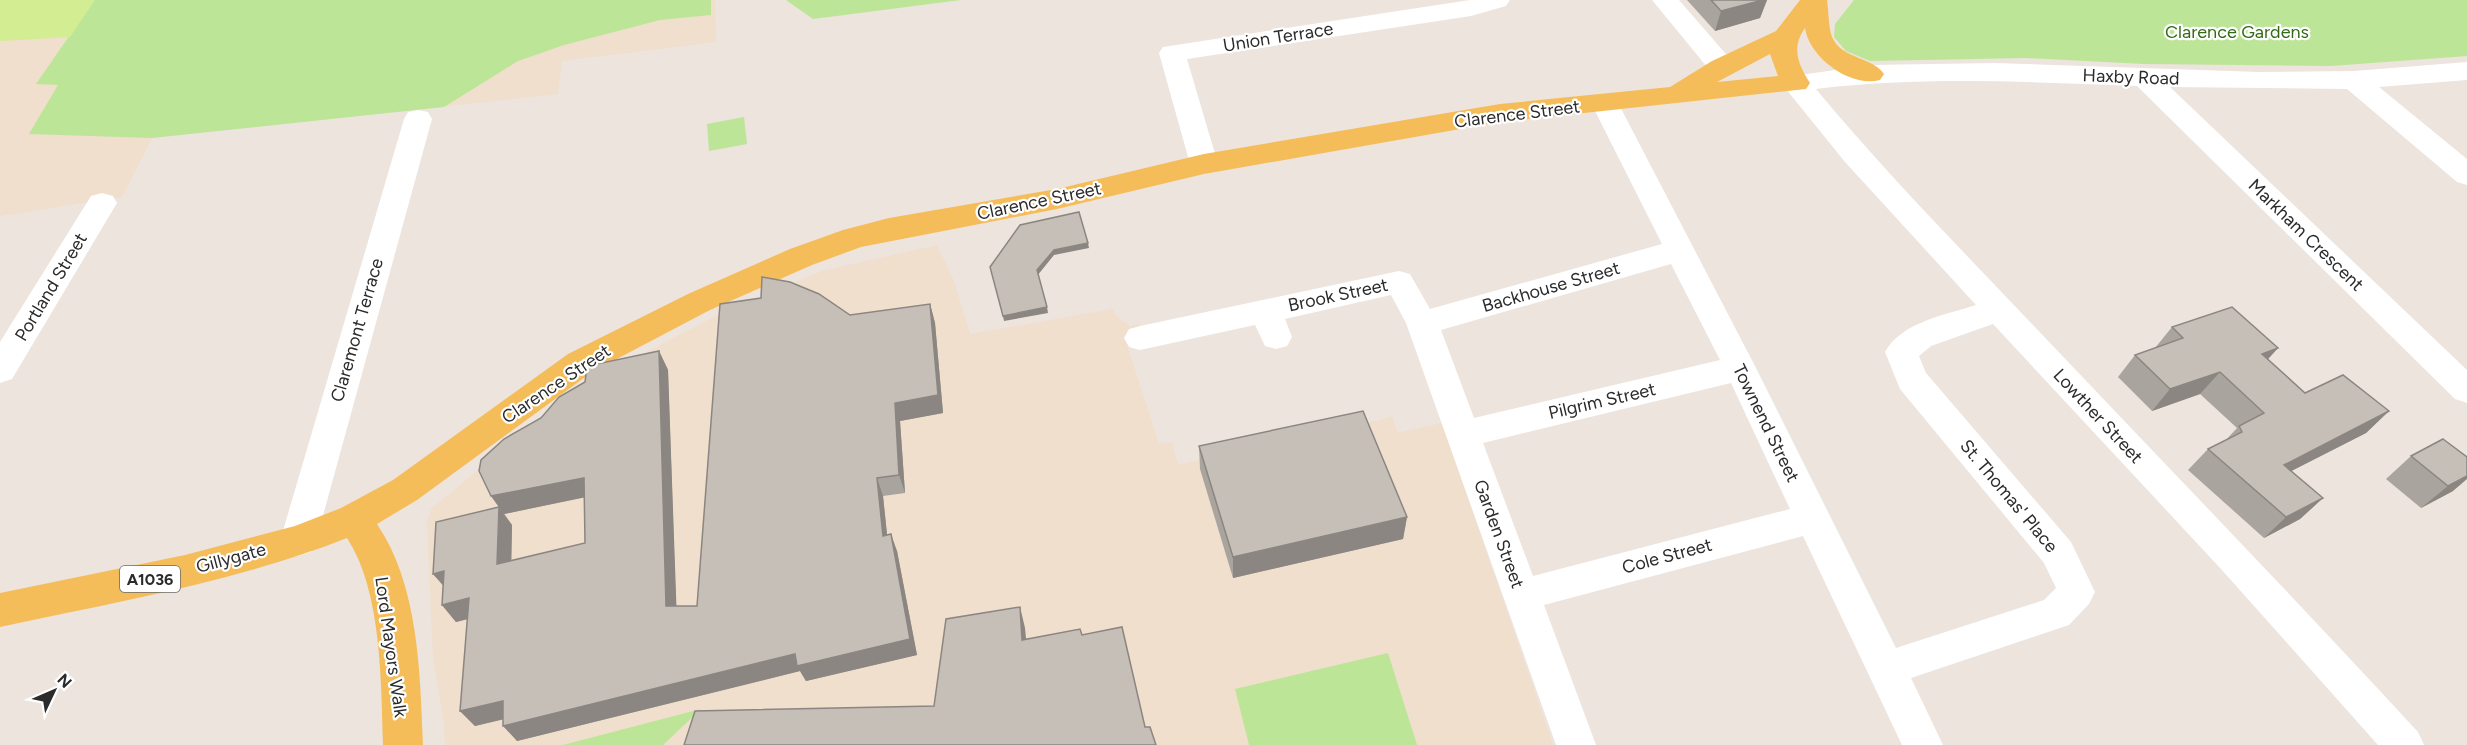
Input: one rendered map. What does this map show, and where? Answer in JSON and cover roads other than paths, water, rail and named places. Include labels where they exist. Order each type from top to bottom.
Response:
[{"type":"main road","points":[[1674,96],[1722,67],[1784,37],[1814,0]]},
{"type":"main road","points":[[1814,0],[1820,41],[1840,61],[1870,74]]},
{"type":"main road","points":[[1784,37],[1781,52],[1783,65],[1796,83]]},
{"type":"main road","name":"Clarence Street","points":[[354,519],[405,490],[580,363],[699,302],[801,257],[889,229],[1057,199],[1204,164],[1500,113],[1796,83]]},
{"type":"main road","name":"Gillygate","points":[[0,610],[185,571],[298,541],[354,519]]},
{"type":"main road","name":"Lord Mayors Walk","points":[[354,519],[378,559],[389,611],[399,680],[403,745]]},
{"type":"street","name":"Union Terrace","points":[[1204,164],[1172,54],[1471,8],[1497,0]]},
{"type":"street","points":[[1665,0],[1722,67]]},
{"type":"street","name":"Haxby Road","points":[[1796,83],[1870,74],[1995,72],[2145,78],[2354,80],[2467,71]]},
{"type":"street","name":"Markham Crescent","points":[[2145,78],[2467,390]]},
{"type":"street","points":[[2354,80],[2467,175]]},
{"type":"street","name":"Lowther Street","points":[[1796,83],[1854,155],[2150,472],[2234,558],[2404,745]]},
{"type":"street","name":"Townend Street","points":[[1605,103],[1740,368],[1923,745]]},
{"type":"street","name":"Claremont Terrace","points":[[298,541],[418,119]]},
{"type":"street","name":"Portland Street","points":[[0,370],[102,203]]},
{"type":"street","name":"Backhouse Street","points":[[1422,323],[1680,250]]},
{"type":"street","name":"Brook Street","points":[[1140,338],[1271,324],[1399,282],[1422,323]]},
{"type":"street","name":"St. Thomas' Place","points":[[1886,669],[2056,613],[2076,592],[2058,553],[1912,380],[1900,352],[1920,337],[1999,309]]},
{"type":"street","name":"Garden Street","points":[[1422,323],[1576,745]]},
{"type":"street","name":"Pilgrim Street","points":[[1463,434],[1740,368]]},
{"type":"street","name":"Cole Street","points":[[1521,595],[1812,518]]},
{"type":"park label","name":"Clarence Gardens","points":[[2237,32]]}]
